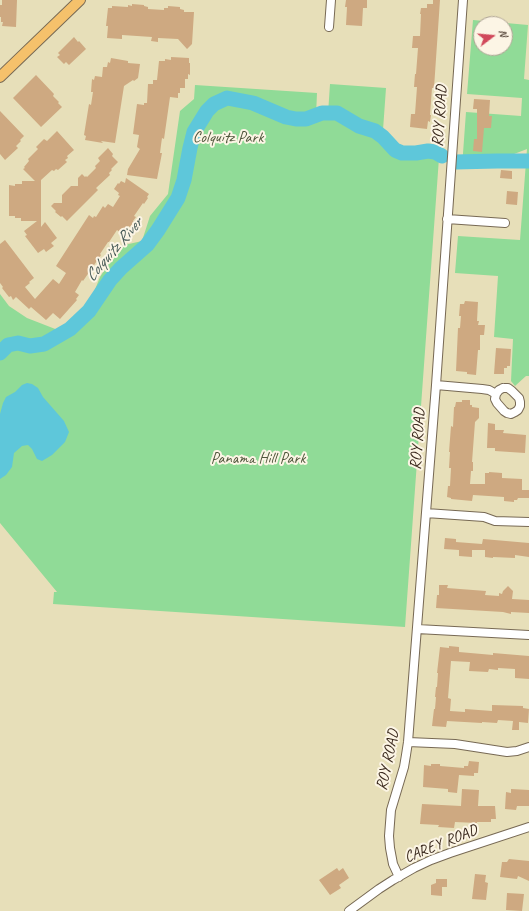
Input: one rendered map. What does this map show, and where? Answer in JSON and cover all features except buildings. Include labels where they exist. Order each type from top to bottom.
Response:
[{"type":"main road","points":[[0,77],[80,0]]},
{"type":"street","points":[[329,27],[331,0]]},
{"type":"street","name":"ROY ROAD","points":[[399,877],[393,864],[389,836],[391,810],[406,755],[408,742],[436,385],[463,0]]},
{"type":"street","points":[[447,219],[505,223]]},
{"type":"street","points":[[436,385],[482,388],[496,394]]},
{"type":"street","points":[[426,513],[484,517],[495,521],[529,522]]},
{"type":"street","points":[[416,629],[529,635]]},
{"type":"street","points":[[408,742],[460,745],[507,752],[517,751],[529,747]]},
{"type":"street","name":"CAREY ROAD","points":[[349,911],[379,889],[414,868],[444,855],[529,827]]},
{"type":"green space","points":[[473,20],[473,56],[513,56],[513,24],[528,25],[524,79],[529,80],[529,376],[526,376],[515,386],[511,381],[513,339],[494,337],[498,276],[455,273],[458,236],[520,240],[527,149],[478,168],[468,169],[462,167],[466,112],[521,116],[522,98],[467,94]]},
{"type":"green space","name":"Panama Hill Park","points":[[330,84],[386,88],[383,130],[387,132],[395,148],[404,151],[424,147],[439,158],[405,627],[53,604],[54,592],[57,592],[0,523],[0,294],[9,306],[27,318],[63,332],[90,302],[100,277],[120,246],[142,241],[150,216],[168,194],[180,111],[194,99],[195,85],[317,93],[316,116],[320,114],[328,114]]},
{"type":"water","points":[[27,383],[38,388],[43,397],[64,421],[69,432],[65,442],[52,455],[42,461],[37,459],[32,449],[28,445],[22,446],[14,453],[12,467],[6,475],[0,479],[0,414],[3,403],[6,397]]},
{"type":"waterway","name":"Colquitz River","points":[[0,353],[8,345],[18,343],[30,346],[44,344],[70,329],[89,311],[110,280],[147,245],[158,230],[178,198],[184,180],[194,132],[207,111],[214,104],[227,98],[253,103],[286,117],[296,119],[306,119],[322,113],[337,113],[359,126],[375,131],[395,150],[402,153],[428,151],[435,152],[442,156]]},
{"type":"waterway","name":"Colquitz River","points":[[455,162],[529,161]]},
{"type":"park label","name":"Colquitz Park","points":[[228,138]]}]
